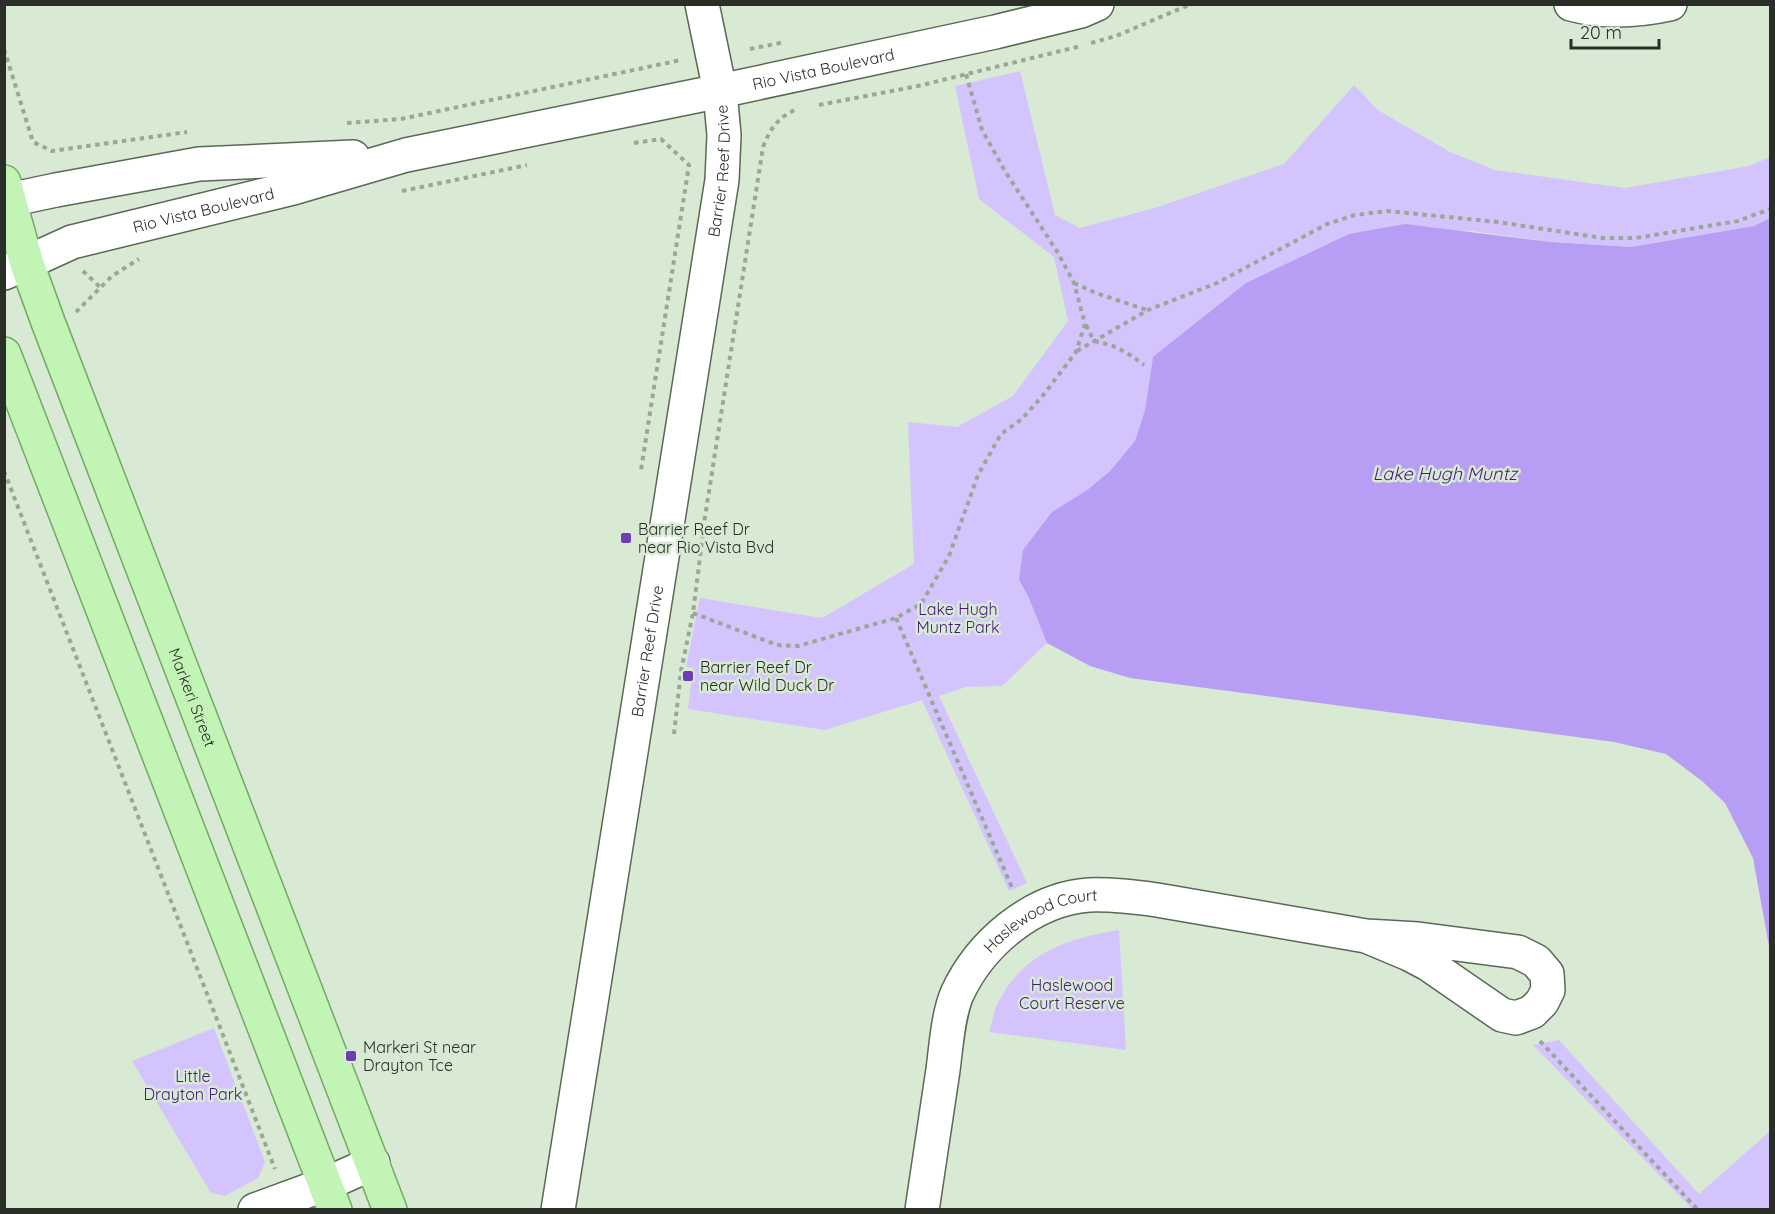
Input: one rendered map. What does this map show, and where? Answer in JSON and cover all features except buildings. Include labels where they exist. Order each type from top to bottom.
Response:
[{"type":"main road","name":"Markeri Street","points":[[6,194],[16,269],[204,731],[390,1209]]},
{"type":"main road","points":[[4,354],[330,1197]]},
{"type":"street","name":"Barrier Reef Drive","points":[[558,1209],[722,180],[724,135],[720,92],[702,4]]},
{"type":"street","points":[[1571,4],[1609,10],[1631,10],[1670,4]]},
{"type":"street","name":"Rio Vista Boulevard","points":[[16,269],[72,242],[293,188],[405,155],[720,92],[986,34],[1086,6]]},
{"type":"street","name":"Rio Vista Boulevard","points":[[6,194],[199,164],[405,155]]},
{"type":"street","name":"Haslewood Court","points":[[922,1209],[948,1034],[956,996],[974,964],[997,938],[1024,917],[1051,904],[1087,895],[1127,896],[1366,936],[1418,939],[1518,952],[1536,961],[1547,974],[1548,990],[1542,1002],[1532,1012],[1515,1018],[1502,1015],[1418,959],[1366,936]]},
{"type":"street","points":[[255,1209],[330,1197],[373,1163]]},
{"type":"path","points":[[817,105],[918,86],[1116,36],[1191,4]]},
{"type":"path","points":[[4,49],[33,142],[52,152],[191,132]]},
{"type":"path","points":[[341,124],[401,119],[681,60]]},
{"type":"path","points":[[966,74],[982,130],[1074,283],[1085,324],[1094,341]]},
{"type":"path","points":[[674,734],[681,671],[693,613],[706,506],[763,147],[769,132],[778,120],[794,109],[806,107]]},
{"type":"path","points":[[630,144],[661,139],[689,165],[641,473]]},
{"type":"path","points":[[399,192],[535,163]]},
{"type":"path","points":[[1076,352],[1148,310],[1217,283],[1327,224],[1355,215],[1387,211],[1498,222],[1602,238],[1636,238],[1738,221],[1770,209]]},
{"type":"path","points":[[71,316],[112,276],[141,258]]},
{"type":"path","points":[[82,270],[100,287]]},
{"type":"path","points":[[1074,283],[1096,293],[1148,310]]},
{"type":"path","points":[[693,613],[777,645],[798,646],[896,618],[921,604],[949,556],[978,475],[1001,434],[1022,419],[1045,393],[1076,352],[1085,324]]},
{"type":"path","points":[[1094,341],[1113,345],[1126,351],[1144,365]]},
{"type":"path","points":[[4,471],[277,1176]]},
{"type":"path","points":[[896,618],[1024,917]]},
{"type":"path","points":[[1515,1018],[1543,1044],[1698,1209]]},
{"type":"green space","name":"Lake Hugh Muntz Park","points":[[1020,71],[1055,215],[1080,228],[1158,207],[1284,164],[1354,85],[1378,110],[1450,152],[1495,170],[1625,188],[1749,166],[1770,157],[1770,218],[1754,226],[1631,247],[1551,242],[1472,231],[1349,234],[1315,252],[1153,357],[1145,410],[1135,441],[1110,471],[1086,491],[1019,580],[1047,643],[1002,686],[966,687],[939,696],[1027,883],[1009,891],[922,700],[825,730],[688,709],[693,668],[686,667],[700,598],[822,618],[914,564],[908,422],[957,427],[1013,396],[1068,321],[1054,257],[979,199],[955,86]]},
{"type":"green space","name":"Haslewood Court Reserve","points":[[1119,930],[1126,1050],[989,1032],[994,1012],[1009,984],[1034,960],[1065,943]]},
{"type":"green space","name":"Little Drayton Park","points":[[214,1028],[265,1162],[258,1178],[225,1196],[211,1193],[132,1061]]},
{"type":"green space","points":[[1559,1040],[1699,1194],[1769,1132],[1770,1209],[1692,1209],[1533,1045]]},
{"type":"water","name":"Lake Hugh Muntz","points":[[1770,218],[1770,968],[1769,946],[1753,858],[1725,803],[1702,781],[1666,754],[1614,742],[1130,678],[1090,666],[1047,643],[1019,580],[1023,550],[1052,512],[1086,491],[1110,471],[1135,441],[1145,410],[1153,357],[1246,283],[1349,234],[1405,224],[1551,242],[1631,247],[1754,226]]},
{"type":"place","name":"Barrier Reef Dr near Rio Vista Bvd","points":[[626,538]]},
{"type":"place","name":"Barrier Reef Dr near Wild Duck Dr","points":[[688,676]]},
{"type":"place","name":"Markeri St near Drayton Tce","points":[[351,1056]]}]
